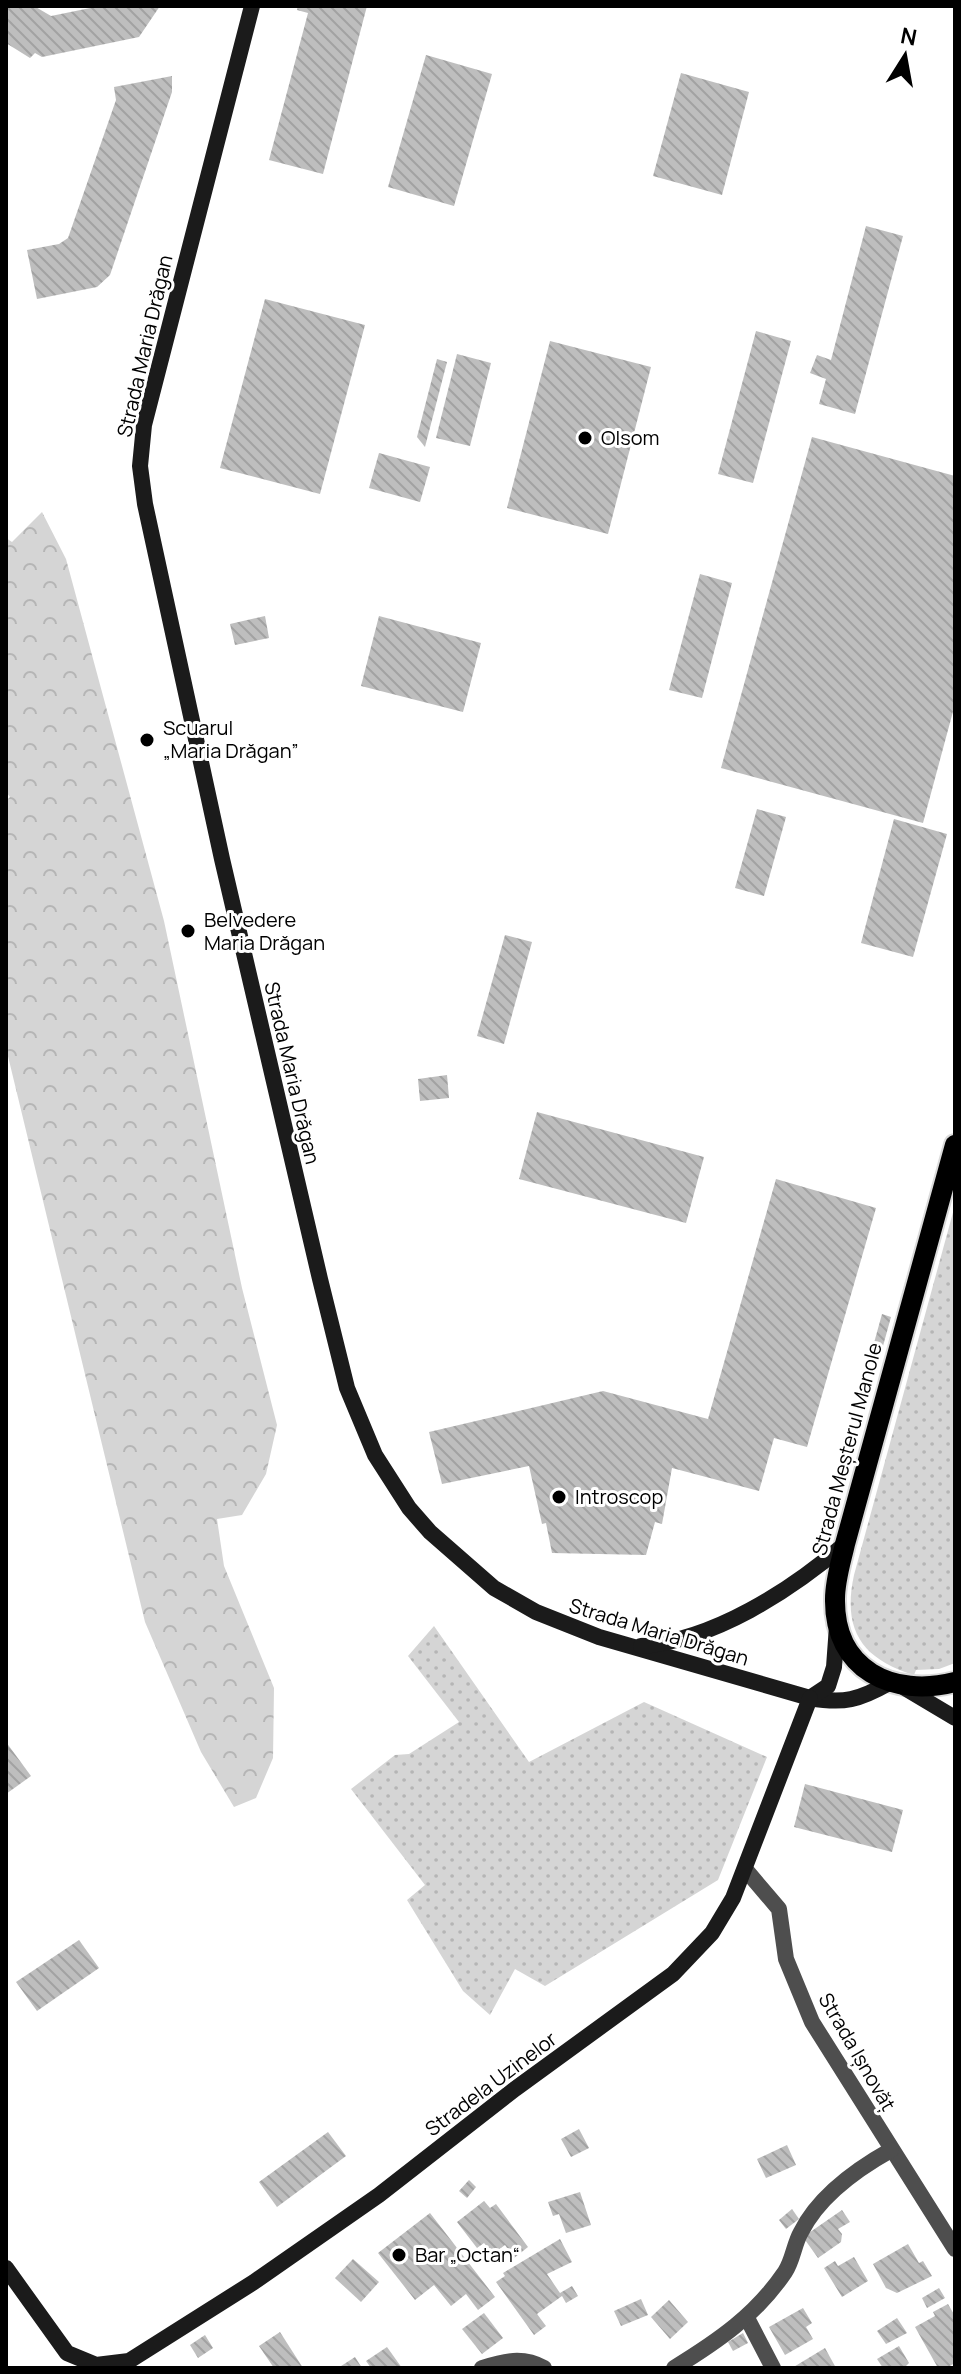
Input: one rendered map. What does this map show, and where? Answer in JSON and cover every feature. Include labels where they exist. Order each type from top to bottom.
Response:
[{"type":"main road","name":"Strada Maria Drăgan","points":[[252,6],[169,320],[144,425],[140,466],[145,504],[229,890],[338,1352],[360,1423],[375,1455],[409,1508],[430,1532],[494,1588],[567,1626],[810,1698],[835,1702],[854,1700],[896,1685]]},
{"type":"main road","name":"Strada Meșterul Manole","points":[[896,1685],[865,1669],[849,1651],[837,1625],[836,1583],[955,1145]]},
{"type":"main road","points":[[631,1647],[668,1644],[695,1636],[796,1582],[845,1544]]},
{"type":"main road","name":"Stradela Uzinelor","points":[[6,2268],[67,2353],[84,2365],[129,2361],[254,2282],[379,2195],[515,2089],[673,1974],[712,1933],[733,1898],[810,1698],[828,1686],[834,1667],[837,1625]]},
{"type":"main road","points":[[896,1685],[928,1687],[955,1682]]},
{"type":"main road","points":[[896,1685],[955,1718]]},
{"type":"street","name":"Strada Ișnovăț","points":[[745,1869],[776,1903],[786,1959],[812,2022],[955,2249]]},
{"type":"street","points":[[674,2368],[718,2341],[747,2318],[786,2271],[801,2231],[813,2211],[851,2177],[891,2150]]},
{"type":"street","points":[[938,2219],[955,2211]]},
{"type":"street","points":[[747,2318],[773,2368]]},
{"type":"street","points":[[482,2368],[502,2361],[522,2359],[544,2368]]},
{"type":"green space","points":[[42,512],[66,559],[164,921],[242,1288],[277,1425],[266,1474],[242,1515],[217,1519],[224,1566],[274,1688],[273,1758],[256,1798],[234,1807],[201,1752],[145,1622],[6,1048],[6,801],[10,797],[6,792],[6,538],[12,542]]},
{"type":"green space","points":[[955,1205],[955,1663],[939,1669],[916,1670],[914,1675],[881,1660],[860,1640],[851,1612],[851,1594]]},
{"type":"green space","points":[[434,1626],[529,1762],[644,1702],[767,1757],[718,1880],[545,1986],[515,1969],[490,2015],[463,1991],[407,1900],[425,1885],[351,1789],[395,1755],[409,1754],[459,1722],[408,1656]]},
{"type":"building","points":[[6,6],[34,6],[51,16],[100,6],[160,6],[139,37],[42,57],[35,53],[30,58],[6,43]]},
{"type":"building","points":[[298,6],[367,6],[323,174],[269,160],[308,13],[297,10]]},
{"type":"building","points":[[426,55],[492,74],[454,206],[388,187]]},
{"type":"building","points":[[681,73],[749,92],[722,195],[653,176]]},
{"type":"building","points":[[172,76],[172,92],[110,275],[97,287],[37,299],[27,250],[59,244],[68,238],[116,100],[114,87]]},
{"type":"building","points":[[866,226],[903,236],[855,414],[819,404],[826,379],[810,373],[817,355],[831,360]]},
{"type":"building","points":[[265,299],[365,325],[320,494],[220,468]]},
{"type":"building","points":[[756,331],[791,341],[753,483],[718,474]]},
{"type":"building","points":[[550,341],[651,367],[608,534],[507,508]]},
{"type":"building","points":[[457,354],[491,363],[470,446],[436,438]]},
{"type":"building","points":[[437,359],[447,362],[425,447],[417,437]]},
{"type":"building","points":[[812,437],[955,476],[955,704],[923,823],[721,768]]},
{"type":"building","points":[[379,453],[430,467],[420,502],[369,488]]},
{"type":"building","points":[[700,574],[732,583],[702,698],[669,690]]},
{"type":"building","points":[[265,616],[269,638],[235,645],[230,624]]},
{"type":"building","points":[[379,616],[481,643],[463,712],[361,686]]},
{"type":"building","points":[[757,809],[786,817],[764,896],[735,888]]},
{"type":"building","points":[[894,819],[947,834],[913,957],[861,943]]},
{"type":"building","points":[[505,935],[532,942],[504,1044],[477,1036]]},
{"type":"building","points":[[447,1075],[449,1098],[420,1101],[418,1079]]},
{"type":"building","points":[[537,1112],[704,1157],[686,1223],[519,1179]]},
{"type":"building","points":[[776,1179],[876,1208],[807,1447],[774,1438],[759,1491],[672,1468],[662,1524],[655,1522],[646,1555],[552,1553],[529,1466],[442,1484],[429,1432],[603,1391],[708,1419]]},
{"type":"building","points":[[882,1314],[891,1317],[883,1346],[874,1343]]},
{"type":"building","points":[[6,1742],[31,1776],[6,1794]]},
{"type":"building","points":[[805,1784],[903,1810],[892,1852],[794,1827]]},
{"type":"building","points":[[79,1940],[99,1968],[37,2011],[16,1982]]},
{"type":"building","points":[[579,2129],[589,2148],[571,2157],[561,2139]]},
{"type":"building","points":[[328,2132],[346,2156],[277,2207],[259,2182]]},
{"type":"building","points":[[787,2145],[796,2165],[766,2178],[757,2159]]},
{"type":"building","points":[[469,2180],[476,2187],[467,2198],[459,2191]]},
{"type":"building","points":[[580,2192],[591,2225],[566,2233],[559,2214],[553,2216],[548,2202]]},
{"type":"building","points":[[484,2201],[490,2208],[496,2204],[528,2247],[514,2258],[505,2245],[493,2254],[484,2243],[477,2248],[457,2222]]},
{"type":"building","points":[[792,2209],[799,2219],[786,2229],[779,2220]]},
{"type":"building","points":[[842,2210],[850,2222],[838,2229],[842,2234],[841,2242],[818,2258],[803,2237]]},
{"type":"building","points":[[430,2213],[495,2297],[478,2310],[466,2294],[451,2306],[434,2285],[415,2300],[378,2253]]},
{"type":"building","points":[[560,2239],[572,2262],[547,2274],[560,2293],[572,2286],[578,2296],[566,2303],[562,2296],[537,2314],[546,2326],[534,2335],[496,2282],[505,2276],[503,2273]]},
{"type":"building","points":[[908,2244],[919,2263],[923,2261],[932,2276],[897,2293],[886,2288],[873,2264]]},
{"type":"building","points":[[854,2257],[868,2281],[842,2297],[824,2268],[835,2261],[838,2266]]},
{"type":"building","points":[[353,2259],[379,2282],[361,2302],[335,2278]]},
{"type":"building","points":[[939,2288],[945,2298],[927,2308],[922,2298]]},
{"type":"building","points":[[641,2299],[648,2315],[621,2326],[614,2311]]},
{"type":"building","points":[[669,2300],[688,2322],[670,2339],[651,2317]]},
{"type":"building","points":[[948,2304],[955,2316],[955,2363],[938,2368],[915,2327],[935,2316],[933,2312]]},
{"type":"building","points":[[803,2308],[812,2323],[806,2327],[813,2339],[785,2355],[769,2327]]},
{"type":"building","points":[[484,2313],[503,2338],[482,2354],[462,2329]]},
{"type":"building","points":[[897,2318],[907,2333],[886,2344],[877,2331]]},
{"type":"building","points":[[280,2332],[303,2368],[274,2368],[259,2346]]},
{"type":"building","points":[[743,2333],[748,2343],[733,2351],[728,2342]]},
{"type":"building","points":[[205,2335],[213,2348],[198,2358],[190,2345]]},
{"type":"building","points":[[899,2346],[909,2363],[904,2368],[883,2368],[877,2359]]},
{"type":"building","points":[[387,2347],[402,2368],[371,2368],[366,2361]]},
{"type":"building","points":[[825,2348],[836,2368],[792,2368]]},
{"type":"building","points":[[355,2357],[362,2368],[338,2368]]},
{"type":"place","name":"Olsom","points":[[585,438]]},
{"type":"place","name":"Scuarul „Maria Drăgan”","points":[[147,740]]},
{"type":"place","name":"Belvedere Maria Drăgan","points":[[188,931]]},
{"type":"place","name":"Introscop","points":[[559,1497]]},
{"type":"place","name":"Bar „Octan“","points":[[399,2255]]}]
